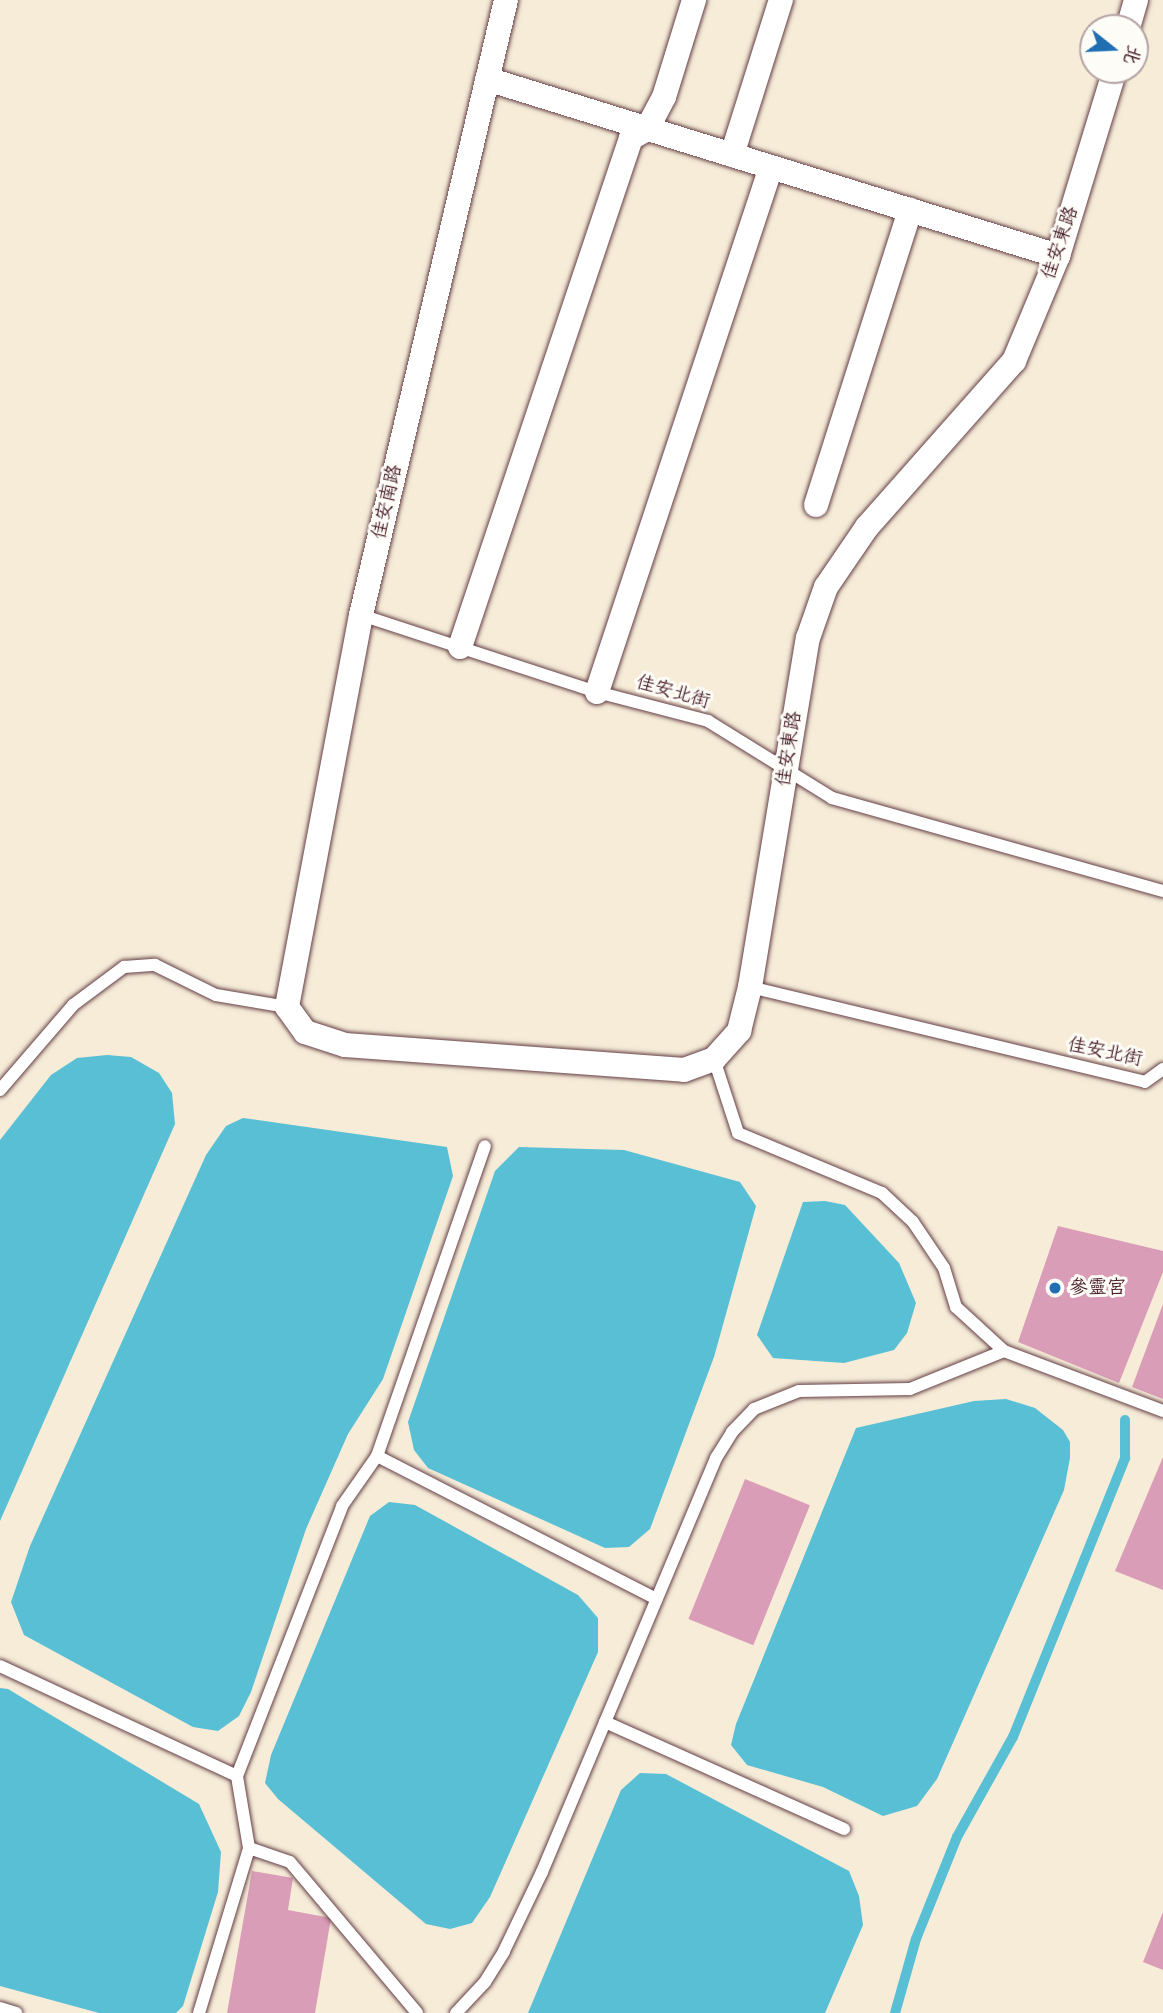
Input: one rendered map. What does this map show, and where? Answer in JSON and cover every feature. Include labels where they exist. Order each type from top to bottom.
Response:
[{"type":"street","name":"佳安南路","points":[[287,1007],[361,615],[506,0]]},
{"type":"street","points":[[460,647],[631,138],[648,129],[664,97],[694,0]]},
{"type":"street","points":[[732,155],[781,0]]},
{"type":"street","points":[[487,79],[1058,256]]},
{"type":"street","name":"佳安東路","points":[[713,1059],[738,1031],[750,987],[808,638],[826,587],[867,527],[1014,361],[1058,256],[1111,84]]},
{"type":"street","points":[[597,692],[771,167]]},
{"type":"street","points":[[816,505],[910,210]]},
{"type":"street","points":[[287,1007],[305,1032],[345,1045],[684,1070],[713,1059]]},
{"type":"lane","name":"佳安北街","points":[[361,615],[597,692],[708,721],[832,798],[1163,891]]},
{"type":"lane","points":[[0,1090],[73,1005],[124,967],[155,965],[216,995],[287,1007]]},
{"type":"lane","name":"佳安北街","points":[[750,987],[1145,1082],[1163,1069]]},
{"type":"lane","points":[[713,1059],[738,1133],[882,1193],[913,1222],[944,1268],[956,1307],[1004,1351],[1163,1411]]},
{"type":"lane","points":[[198,2013],[249,1848],[237,1776],[342,1506],[377,1456],[485,1146]]},
{"type":"lane","points":[[456,2013],[485,1982],[504,1951],[605,1722],[722,1445],[754,1409],[799,1391],[910,1389],[1004,1351]]},
{"type":"lane","points":[[377,1456],[656,1599]]},
{"type":"lane","points":[[0,1666],[237,1776]]},
{"type":"lane","points":[[605,1722],[844,1829]]},
{"type":"lane","points":[[249,1848],[290,1862],[417,2013]]},
{"type":"lane","points":[[0,2008],[16,2013]]},
{"type":"water","points":[[107,1055],[131,1057],[159,1073],[172,1093],[175,1124],[0,1521],[0,1140],[51,1075],[77,1058]]},
{"type":"water","points":[[243,1118],[447,1147],[453,1176],[383,1379],[348,1434],[306,1529],[251,1692],[239,1716],[218,1731],[193,1727],[24,1635],[11,1602],[30,1546],[206,1155],[226,1126]]},
{"type":"water","points":[[519,1147],[624,1150],[740,1182],[756,1206],[714,1357],[650,1529],[629,1547],[605,1548],[428,1468],[414,1450],[408,1422],[495,1171]]},
{"type":"water","points":[[825,1201],[845,1205],[899,1263],[916,1303],[907,1333],[894,1350],[844,1363],[773,1358],[757,1335],[803,1202]]},
{"type":"water","points":[[1006,1399],[1035,1408],[1063,1430],[1070,1442],[1070,1458],[1064,1490],[937,1779],[917,1806],[883,1816],[823,1787],[747,1765],[731,1745],[736,1724],[856,1428],[974,1401]]},
{"type":"water","points":[[389,1502],[415,1505],[578,1595],[598,1618],[598,1652],[490,1897],[472,1923],[450,1929],[426,1924],[278,1799],[265,1783],[271,1755],[370,1516]]},
{"type":"water","points":[[0,1688],[8,1689],[199,1804],[221,1852],[218,1892],[183,2006],[176,2013],[99,2013],[0,1986]]},
{"type":"water","points":[[640,1773],[666,1774],[849,1871],[859,1896],[863,1925],[825,2013],[528,2013],[621,1790]]},
{"type":"building","points":[[1058,1226],[1163,1251],[1163,1272],[1119,1383],[1018,1342]]},
{"type":"building","points":[[1163,1304],[1163,1399],[1132,1387]]},
{"type":"building","points":[[1163,1457],[1163,1590],[1115,1571]]},
{"type":"building","points":[[745,1479],[810,1505],[753,1645],[688,1619]]},
{"type":"building","points":[[252,1871],[293,1878],[288,1910],[331,1918],[315,2013],[227,2013]]},
{"type":"building","points":[[1163,1912],[1163,1970],[1143,1962]]},
{"type":"waterway","points":[[895,2013],[916,1939],[957,1837],[1013,1737],[1125,1458],[1125,1420]]},
{"type":"place","name":"參靈宮","points":[[1055,1288]]}]
